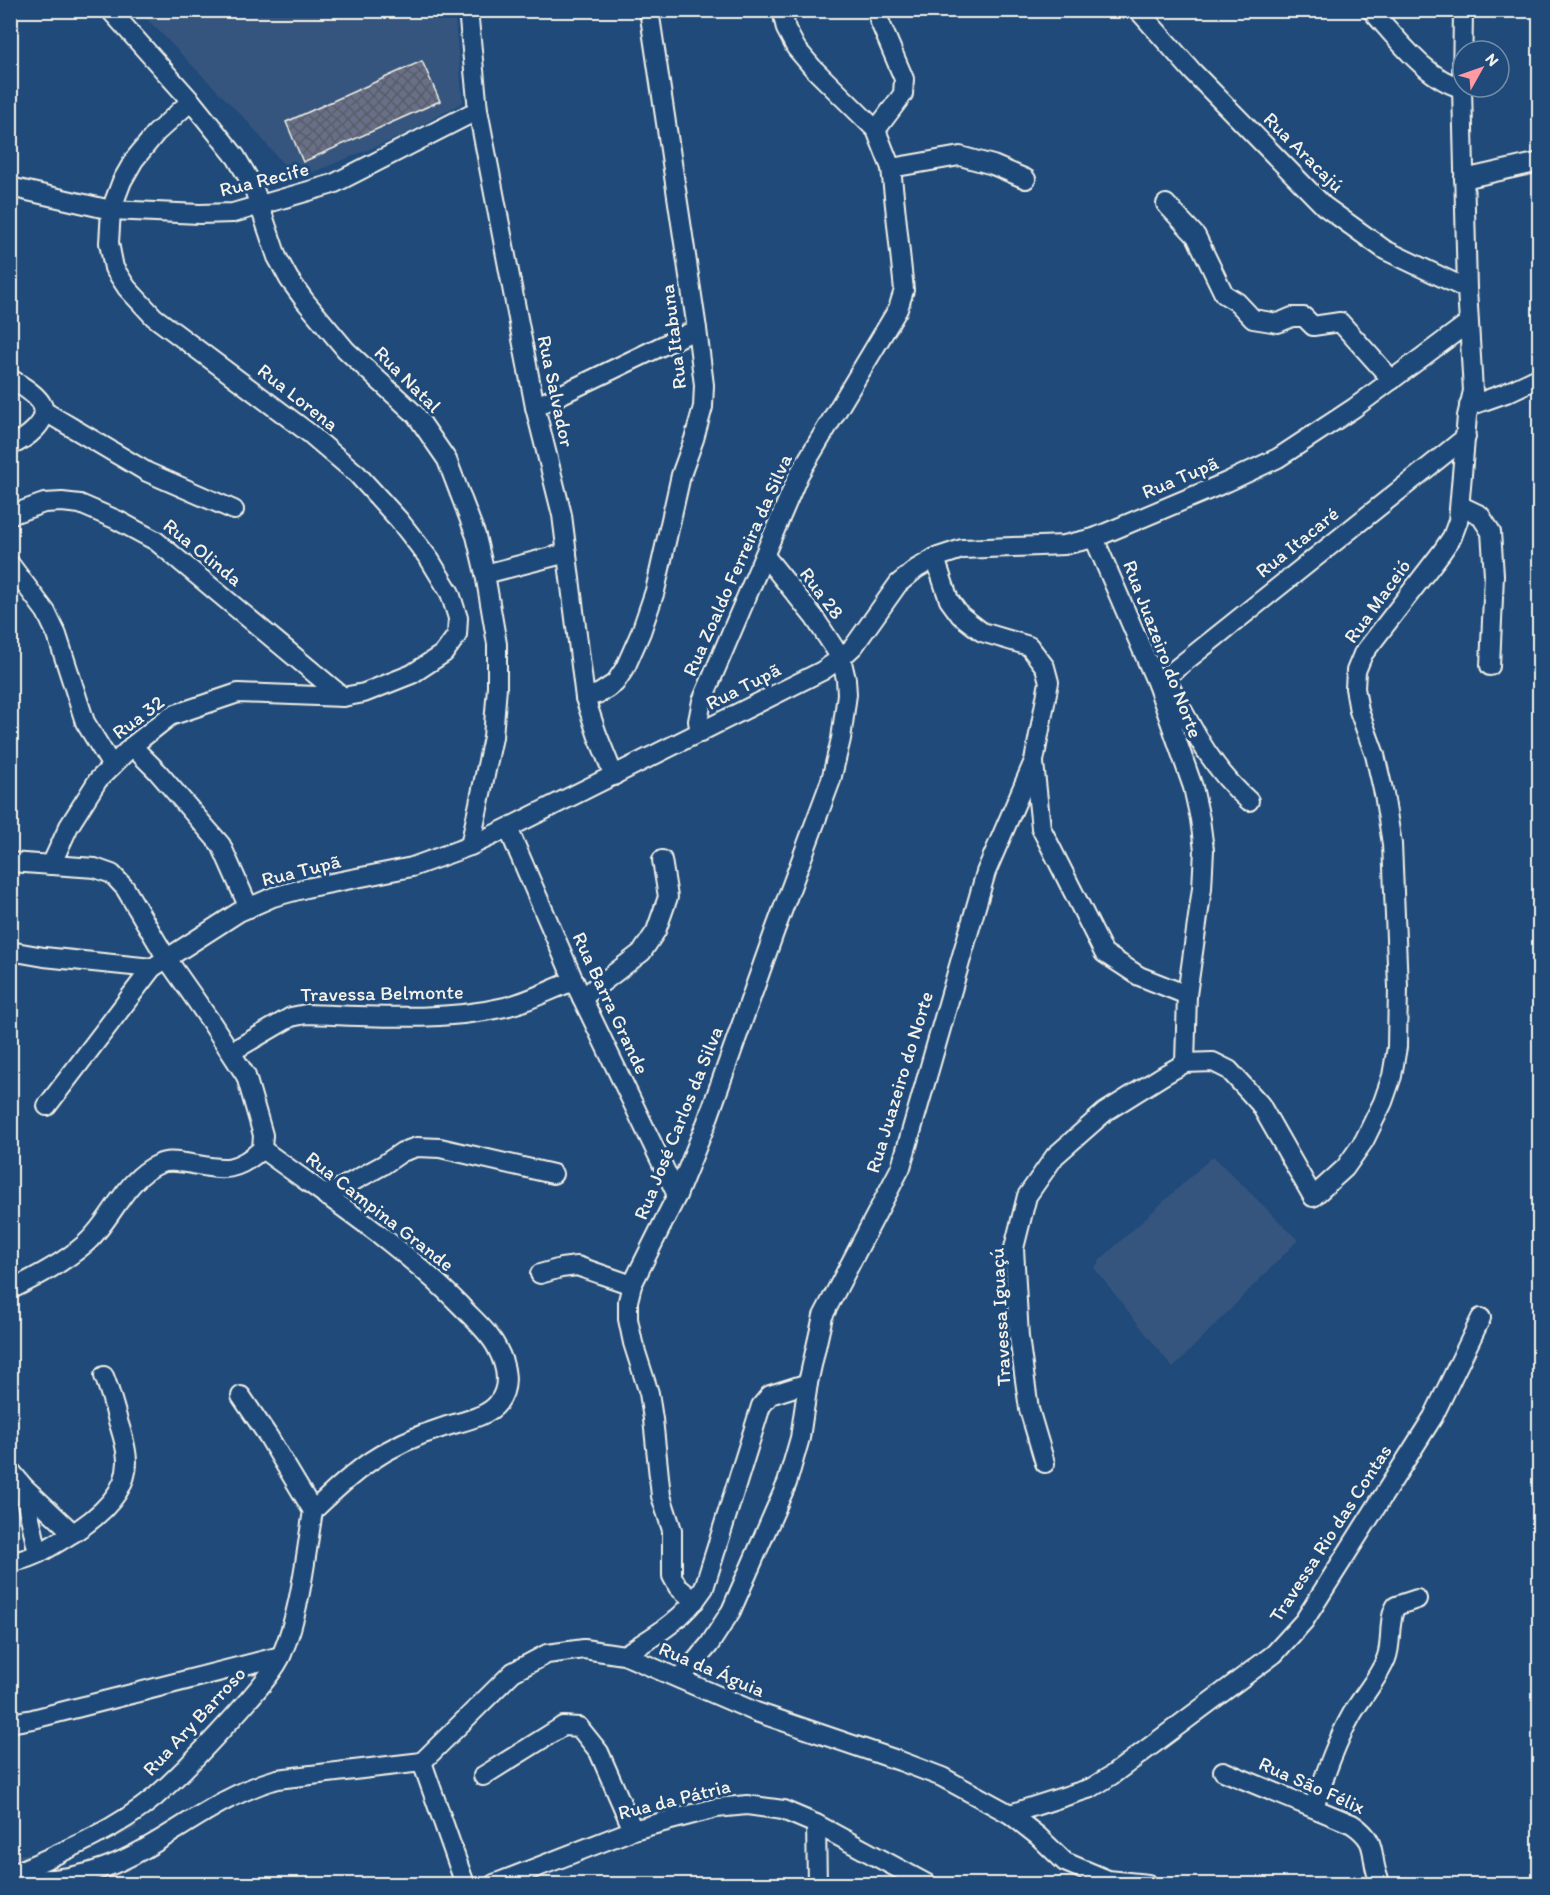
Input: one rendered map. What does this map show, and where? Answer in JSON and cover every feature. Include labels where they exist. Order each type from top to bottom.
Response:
[{"type":"street","name":"Rua Natal","points":[[110,10],[191,101],[236,157],[253,186],[268,233],[289,279],[346,350],[416,415],[447,460],[476,536],[497,644],[497,687],[493,738],[470,846]]},
{"type":"street","name":"Rua Salvador","points":[[468,10],[478,110],[535,407],[562,515],[585,698],[614,776]]},
{"type":"street","name":"Rua Itabuna","points":[[585,698],[600,693],[615,683],[625,668],[641,632],[655,591],[681,475],[703,407],[704,385],[697,329],[649,10]]},
{"type":"street","name":"Rua Zoaldo Ferreira da Silva","points":[[700,733],[698,720],[702,702],[799,474],[898,309],[904,290],[891,168],[876,130],[796,48],[786,29],[782,10]]},
{"type":"street","name":"Rua Aracajú","points":[[1138,10],[1193,72],[1324,206],[1385,250],[1467,289]]},
{"type":"street","points":[[1371,10],[1429,70],[1451,85]]},
{"type":"street","name":"Rua Maceió","points":[[1463,10],[1463,39]]},
{"type":"street","points":[[876,130],[903,94],[904,79],[879,20]]},
{"type":"street","name":"Rua Maceió","points":[[1185,1063],[1213,1062],[1229,1070],[1260,1104],[1313,1197],[1345,1168],[1364,1141],[1383,1102],[1392,1076],[1397,1047],[1398,987],[1392,844],[1375,754],[1357,700],[1356,671],[1363,654],[1374,638],[1452,537],[1461,506],[1469,406],[1473,391],[1468,323],[1462,99]]},
{"type":"street","name":"Rua Lorena","points":[[191,101],[156,133],[134,160],[122,181],[111,210],[109,243],[114,268],[128,288],[154,317],[309,433],[357,474],[399,520],[430,560],[450,593],[458,618],[457,635],[444,653],[412,674],[364,693],[343,697]]},
{"type":"street","name":"Rua Recife","points":[[10,187],[111,210],[232,213],[261,207],[333,184],[478,110]]},
{"type":"street","points":[[891,168],[960,156],[993,165],[1026,179]]},
{"type":"street","points":[[1464,179],[1539,162]]},
{"type":"street","points":[[1166,204],[1196,236],[1224,294],[1237,302],[1253,319],[1278,323],[1292,317],[1304,317],[1314,327],[1340,321],[1392,380]]},
{"type":"street","name":"Rua Tupã","points":[[47,1106],[160,964],[200,936],[249,908],[273,897],[306,888],[412,867],[470,846],[508,828],[700,733],[841,658],[854,646],[898,584],[916,569],[935,558],[962,549],[1064,545],[1094,538],[1278,458],[1354,408],[1468,323]]},
{"type":"street","points":[[535,407],[697,329]]},
{"type":"street","points":[[1469,406],[1506,393],[1539,377]]},
{"type":"street","points":[[10,378],[41,402],[44,411],[41,422],[21,441],[10,446]]},
{"type":"street","points":[[44,411],[147,472],[234,510]]},
{"type":"street","name":"Rua Itacaré","points":[[1161,681],[1466,437]]},
{"type":"street","name":"Rua Olinda","points":[[10,515],[44,503],[80,504],[117,520],[156,541],[343,697]]},
{"type":"street","points":[[1461,506],[1480,515],[1491,532],[1494,575],[1490,666]]},
{"type":"street","name":"Rua Juazeiro do Norte","points":[[1094,538],[1161,681],[1193,787],[1200,819],[1204,850],[1202,888],[1187,995],[1185,1063]]},
{"type":"street","points":[[485,574],[567,553]]},
{"type":"street","name":"Rua 28","points":[[765,556],[814,617],[841,658]]},
{"type":"street","name":"Rua Juazeiro do Norte","points":[[680,1679],[709,1645],[730,1611],[787,1483],[800,1438],[808,1383],[824,1316],[901,1167],[986,872],[1034,761],[1049,682],[1045,667],[1029,646],[982,632],[960,615],[949,600],[935,558]]},
{"type":"street","points":[[10,564],[46,612],[70,670],[85,722],[112,766]]},
{"type":"street","name":"Rua José Carlos da Silva","points":[[695,1601],[678,1587],[672,1576],[672,1530],[661,1496],[649,1393],[633,1343],[628,1319],[628,1302],[632,1285],[677,1195],[706,1124],[831,780],[841,739],[847,694],[841,658]]},
{"type":"street","points":[[1161,681],[1223,777],[1249,801]]},
{"type":"street","name":"Rua 32","points":[[51,865],[69,826],[98,780],[132,746],[170,716],[238,693],[343,697]]},
{"type":"street","points":[[132,746],[157,771],[221,845],[249,908]]},
{"type":"street","points":[[1034,761],[1041,828],[1104,953],[1139,976],[1187,995]]},
{"type":"street","name":"Rua Barra Grande","points":[[508,828],[574,981],[677,1195]]},
{"type":"street","points":[[582,998],[642,952],[656,931],[668,897],[662,860]]},
{"type":"street","points":[[10,862],[95,868],[112,874],[125,888],[160,964],[231,1052],[246,1077],[263,1135],[262,1149],[249,1161],[233,1169],[173,1161],[154,1166],[134,1182],[103,1226],[85,1244],[61,1262],[10,1290]]},
{"type":"street","points":[[10,951],[44,957],[160,964]]},
{"type":"street","name":"Travessa Belmonte","points":[[231,1052],[291,1017],[306,1014],[425,1017],[468,1014],[508,1006],[574,981]]},
{"type":"street","name":"Travessa Iguaçú","points":[[1045,1463],[1029,1409],[1019,1337],[1014,1248],[1027,1196],[1055,1156],[1105,1112],[1185,1063]]},
{"type":"street","points":[[326,1196],[383,1166],[402,1152],[417,1147],[440,1148],[553,1173]]},
{"type":"street","name":"Rua Campina Grande","points":[[262,1149],[432,1276],[496,1345],[505,1367],[506,1389],[498,1405],[483,1414],[426,1432],[374,1457],[349,1476],[313,1511]]},
{"type":"street","points":[[540,1274],[577,1266],[632,1285]]},
{"type":"street","name":"Travessa Rio das Contas","points":[[1010,1814],[1091,1788],[1274,1654],[1304,1621],[1433,1417],[1481,1318]]},
{"type":"street","points":[[10,1562],[20,1561],[38,1553],[73,1533],[102,1512],[117,1494],[126,1473],[127,1460],[104,1376]]},
{"type":"street","points":[[624,1655],[662,1632],[685,1613],[704,1588],[760,1406],[770,1395],[808,1383]]},
{"type":"street","points":[[241,1396],[313,1511]]},
{"type":"street","points":[[10,1470],[23,1486],[73,1533]]},
{"type":"street","points":[[23,1486],[38,1553]]},
{"type":"street","name":"Rua Ary Barroso","points":[[10,1876],[75,1846],[117,1823],[154,1797],[218,1735],[250,1698],[282,1656],[297,1609],[313,1511]]},
{"type":"street","points":[[1314,1807],[1332,1754],[1352,1713],[1386,1658],[1391,1639],[1393,1611],[1396,1605],[1417,1599]]},
{"type":"street","name":"Rua da Águia","points":[[422,1762],[513,1672],[547,1654],[584,1649],[624,1655],[756,1712],[942,1777],[1010,1814],[1038,1836],[1065,1862],[1108,1880],[1148,1884]]},
{"type":"street","points":[[10,1723],[282,1656]]},
{"type":"street","points":[[483,1776],[563,1726],[579,1727],[599,1752],[633,1830]]},
{"type":"street","points":[[422,1762],[465,1884]]},
{"type":"street","name":"Rua Ary Barroso","points":[[10,1876],[33,1881],[66,1878],[96,1871],[142,1852],[255,1785],[277,1779],[422,1762]]},
{"type":"street","name":"Rua São Félix","points":[[1223,1771],[1314,1807],[1364,1832],[1372,1847],[1374,1865],[1381,1884]]},
{"type":"street","name":"Rua da Pátria","points":[[494,1884],[633,1830],[716,1808],[747,1805],[783,1810],[816,1824],[927,1884]]},
{"type":"street","points":[[816,1824],[817,1884]]},
{"type":"shaded area","points":[[139,11],[454,11],[463,102],[402,136],[296,179],[246,120]]},
{"type":"shaded area","points":[[1213,1156],[1298,1240],[1173,1368],[1094,1268]]},
{"type":"shaded area","points":[[124,1810],[137,1828],[57,1866],[11,1870],[11,1855],[36,1853]]},
{"type":"building","points":[[422,61],[440,101],[303,162],[286,122]]}]
